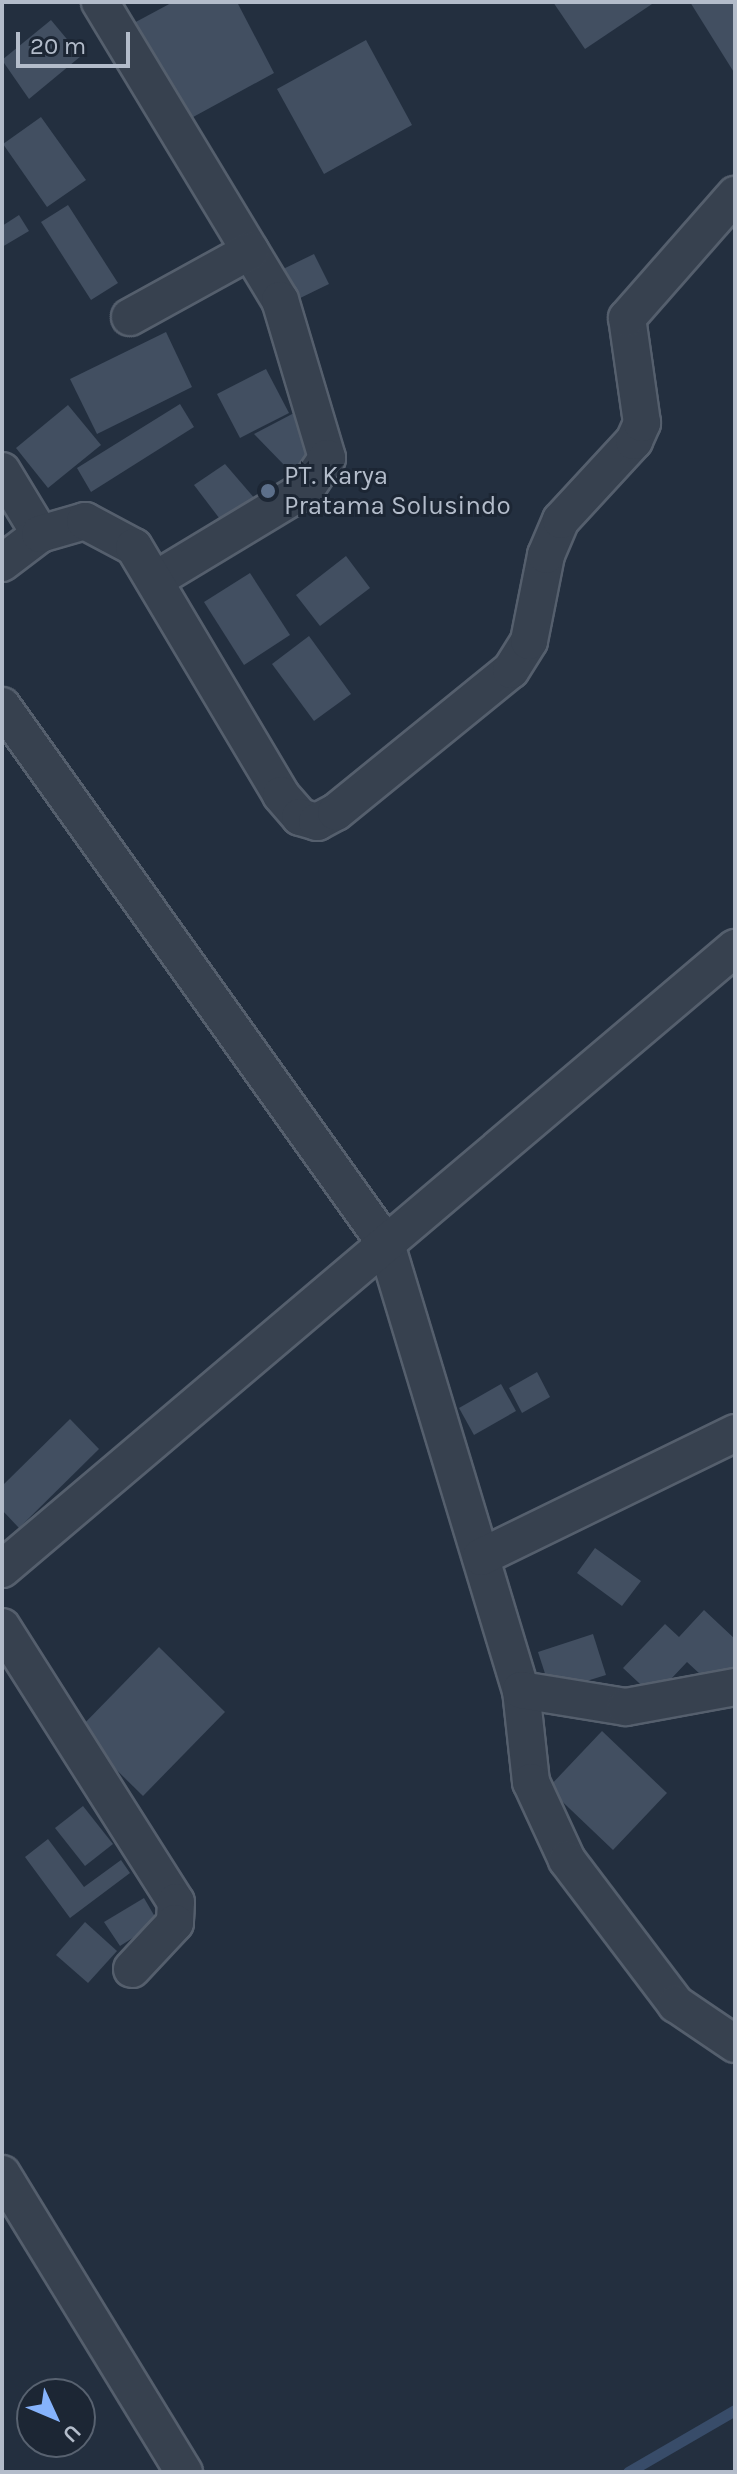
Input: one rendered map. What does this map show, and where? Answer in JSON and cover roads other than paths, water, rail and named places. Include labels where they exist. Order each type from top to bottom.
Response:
[{"type":"street","points":[[100,2],[290,323],[326,445],[325,468],[306,489],[157,579]]},
{"type":"street","points":[[2,563],[40,534],[85,521],[134,547],[157,579],[281,795],[300,817],[317,822],[336,812],[511,670],[529,641],[546,555],[561,520],[634,441],[642,423],[627,318],[735,195]]},
{"type":"street","points":[[130,317],[250,251]]},
{"type":"street","points":[[2,471],[40,534]]},
{"type":"street","points":[[2,706],[386,1244],[521,1690],[531,1782],[567,1860],[676,2004],[735,2044]]},
{"type":"street","points":[[2,1569],[735,948]]},
{"type":"street","points":[[481,1557],[735,1433]]},
{"type":"street","points":[[2,1627],[176,1902],[175,1923],[132,1969]]},
{"type":"street","points":[[521,1690],[626,1707],[735,1687]]},
{"type":"street","points":[[2,2174],[184,2472]]},
{"type":"waterway","points":[[628,2472],[735,2410]]},
{"type":"place","name":"PT. Karya Pratama Solusindo","points":[[268,491]]}]
